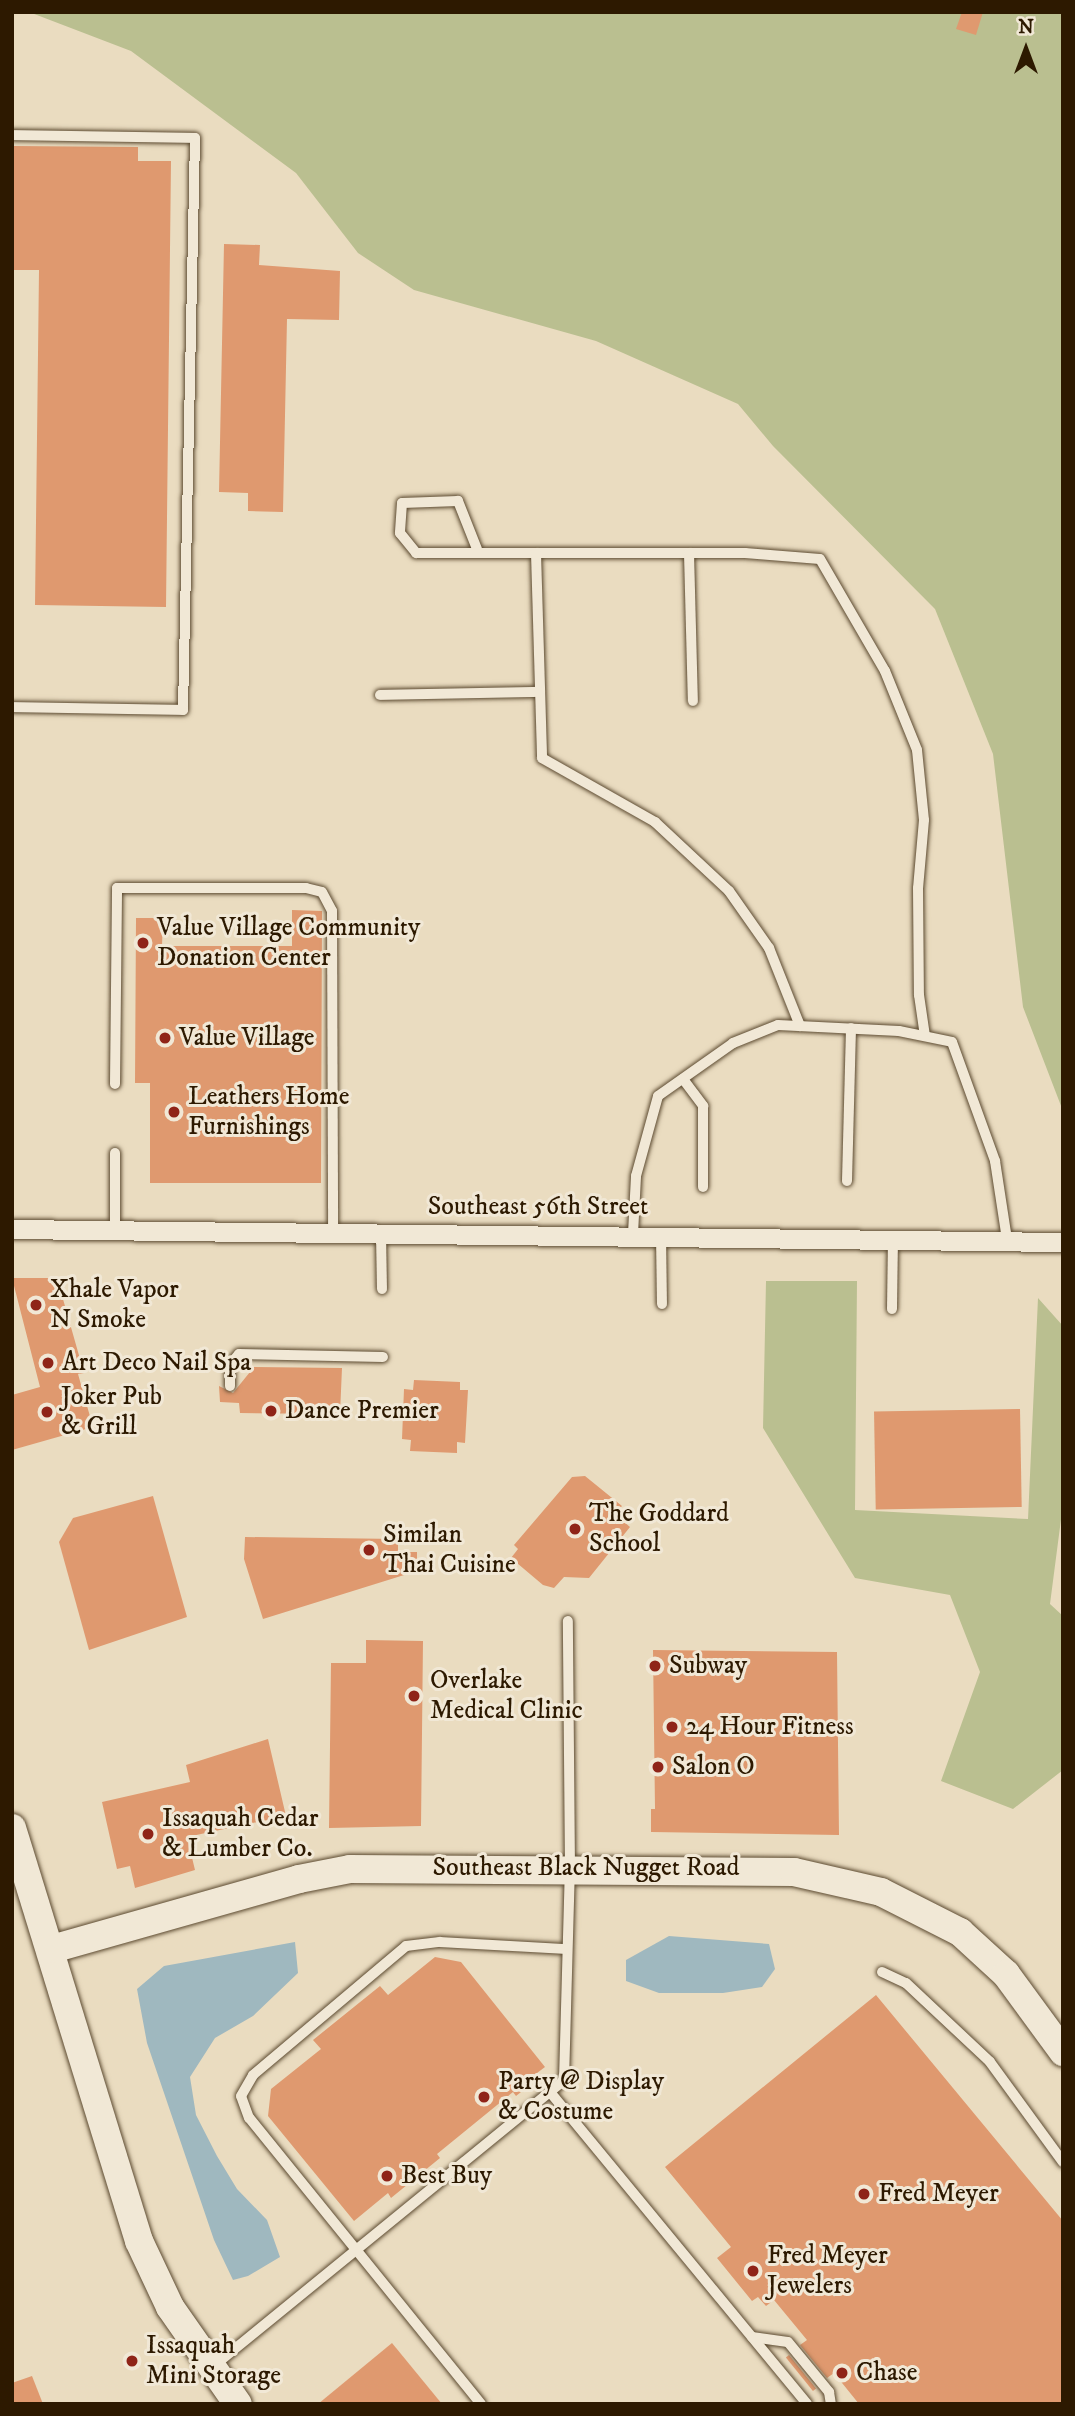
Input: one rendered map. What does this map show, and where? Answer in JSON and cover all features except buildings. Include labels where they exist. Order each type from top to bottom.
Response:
[{"type":"street","name":"Southeast 56th Street","points":[[12,1229],[1007,1238],[1063,1242]]},
{"type":"street","points":[[12,1828],[52,1949],[139,2241],[170,2307],[238,2404]]},
{"type":"street","name":"Southeast Black Nugget Road","points":[[52,1949],[322,1873],[400,1866],[764,1869],[836,1880],[881,1892],[938,1919],[985,1954],[1029,2002],[1063,2052]]},
{"type":"lane","points":[[12,135],[195,138],[183,710],[12,707]]},
{"type":"lane","points":[[477,549],[458,500],[402,503],[400,533],[416,553],[456,555],[477,549],[536,553],[689,553],[820,559],[885,671],[917,750],[924,820],[918,888],[919,995],[925,1036]]},
{"type":"lane","points":[[536,553],[542,758],[655,822],[729,891],[769,948],[800,1026]]},
{"type":"lane","points":[[689,553],[692,701]]},
{"type":"lane","points":[[380,695],[540,692]]},
{"type":"lane","points":[[116,1084],[117,888],[306,888],[322,892],[331,906],[334,1233]]},
{"type":"lane","points":[[634,1234],[636,1176],[658,1096],[733,1043],[778,1025],[851,1028],[925,1036],[952,1042],[995,1161],[1007,1238]]},
{"type":"lane","points":[[847,1181],[851,1028]]},
{"type":"lane","points":[[683,1079],[704,1106],[704,1188]]},
{"type":"lane","points":[[115,1153],[115,1230]]},
{"type":"lane","points":[[381,1233],[382,1289]]},
{"type":"lane","points":[[661,1234],[662,1304]]},
{"type":"lane","points":[[892,1309],[893,1238]]},
{"type":"lane","points":[[230,1386],[230,1365],[239,1354],[383,1357]]},
{"type":"lane","points":[[211,2368],[564,2080],[570,1869],[568,1621]]},
{"type":"lane","points":[[481,2404],[249,2118],[242,2105],[243,2088],[406,1946],[440,1942],[568,1949]]},
{"type":"lane","points":[[881,1972],[906,1983],[990,2062],[1063,2162]]},
{"type":"lane","points":[[550,2092],[807,2404]]},
{"type":"lane","points":[[752,2337],[788,2342],[829,2392],[831,2404]]},
{"type":"green space","points":[[29,12],[1063,12],[1063,1111],[1023,1007],[993,754],[935,609],[773,446],[738,404],[596,341],[414,290],[358,253],[296,173],[131,51]]},
{"type":"green space","points":[[766,1281],[857,1281],[855,1510],[1028,1519],[1038,1298],[1063,1326],[1063,1504],[1050,1604],[1063,1616],[1063,1770],[1013,1809],[941,1781],[980,1672],[950,1595],[855,1578],[763,1428]]},
{"type":"water","points":[[669,1936],[769,1944],[775,1969],[762,1987],[723,1993],[659,1993],[626,1981],[626,1960]]},
{"type":"water","points":[[295,1942],[298,1973],[253,2016],[215,2038],[190,2077],[196,2115],[237,2189],[267,2220],[280,2257],[248,2276],[233,2280],[214,2240],[147,2043],[137,1989],[164,1966]]},
{"type":"place","name":"Value Village Community Donation Center","points":[[143,943]]},
{"type":"place","name":"Value Village","points":[[165,1038]]},
{"type":"place","name":"Leathers Home Furnishings","points":[[174,1112]]},
{"type":"place","name":"Xhale Vapor N Smoke","points":[[36,1305]]},
{"type":"place","name":"Art Deco Nail Spa","points":[[48,1363]]},
{"type":"place","name":"Dance Premier","points":[[271,1411]]},
{"type":"place","name":"Joker Pub & Grill","points":[[47,1412]]},
{"type":"place","name":"The Goddard School","points":[[575,1529]]},
{"type":"place","name":"Similan Thai Cuisine","points":[[369,1550]]},
{"type":"place","name":"Subway","points":[[655,1666]]},
{"type":"place","name":"Overlake Medical Clinic","points":[[414,1696]]},
{"type":"place","name":"24 Hour Fitness","points":[[672,1727]]},
{"type":"place","name":"Salon O","points":[[658,1767]]},
{"type":"place","name":"Issaquah Cedar & Lumber Co.","points":[[148,1834]]},
{"type":"place","name":"Party @ Display & Costume","points":[[484,2097]]},
{"type":"place","name":"Best Buy","points":[[387,2176]]},
{"type":"place","name":"Fred Meyer","points":[[864,2194]]},
{"type":"place","name":"Fred Meyer Jewelers","points":[[753,2271]]},
{"type":"place","name":"Issaquah Mini Storage","points":[[132,2361]]},
{"type":"place","name":"Chase","points":[[842,2373]]}]
